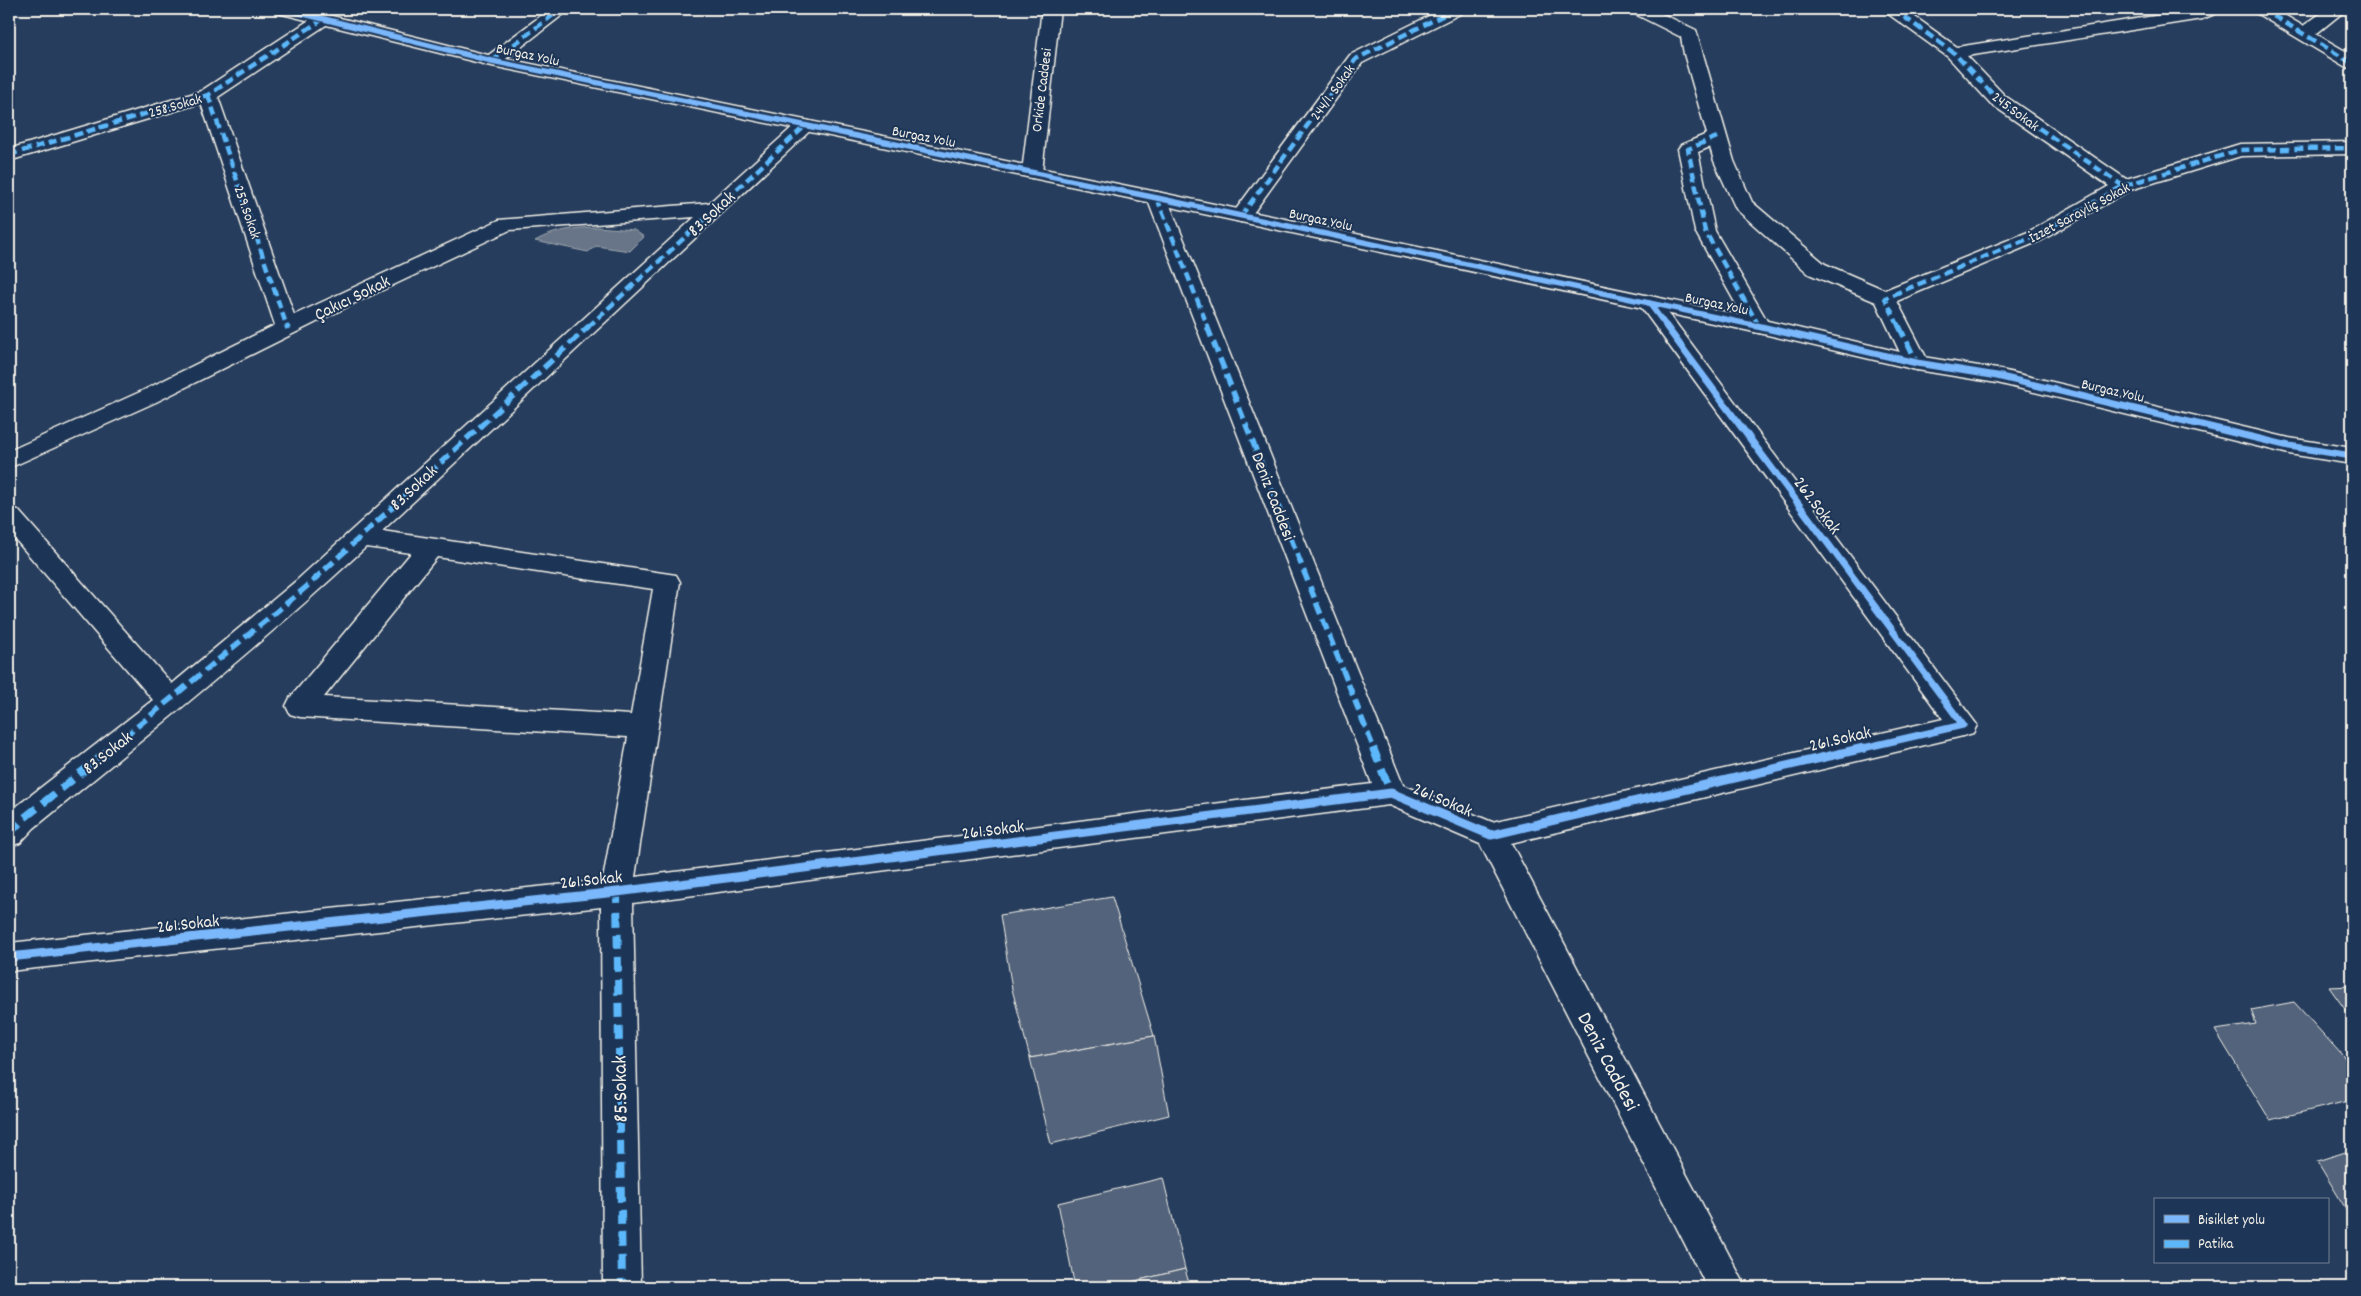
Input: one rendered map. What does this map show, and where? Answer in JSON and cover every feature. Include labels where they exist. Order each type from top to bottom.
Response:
[{"type":"street","points":[[492,61],[561,9]]},
{"type":"street","name":"Orkide Caddesi","points":[[1032,172],[1051,9]]},
{"type":"street","name":"244/1. Sokak","points":[[1241,216],[1356,59],[1456,9]]},
{"type":"street","points":[[1639,9],[1690,34],[1693,54],[1724,161],[1743,205],[1816,269],[1885,298],[1917,363]]},
{"type":"street","name":"245.Sokak","points":[[1893,9],[1954,53],[1998,100],[2123,186]]},
{"type":"street","points":[[1954,53],[2202,14],[2211,9]]},
{"type":"street","points":[[2262,9],[2352,63]]},
{"type":"street","points":[[2304,34],[2338,9]]},
{"type":"street","name":"Burgaz Yolu","points":[[294,10],[492,61],[1649,302],[1917,363],[1996,376],[2289,446],[2352,456]]},
{"type":"street","name":"258.Sokak","points":[[9,155],[208,95],[323,18]]},
{"type":"street","name":"259.Sokak","points":[[208,95],[288,329]]},
{"type":"street","name":"83.Sokak","points":[[9,834],[22,819],[170,702],[305,588],[805,126]]},
{"type":"street","points":[[1717,136],[1688,149],[1705,231],[1758,326]]},
{"type":"street","name":"İzzet Sarayliç Sokak","points":[[1885,298],[2035,236],[2123,186],[2240,150],[2352,148]]},
{"type":"street","name":"Deniz Caddesi","points":[[1157,198],[1391,794]]},
{"type":"street","name":"Çakıcı Sokak","points":[[9,460],[148,398],[288,329],[346,298],[506,224],[715,209]]},
{"type":"street","name":"262.Sokak","points":[[1649,302],[1963,725]]},
{"type":"street","points":[[9,516],[170,702]]},
{"type":"street","points":[[360,536],[431,547]]},
{"type":"street","points":[[431,547],[300,706],[645,727]]},
{"type":"street","name":"85.Sokak","points":[[431,547],[667,582],[617,892],[622,1287]]},
{"type":"street","name":"261.Sokak","points":[[9,957],[617,892],[1391,794],[1491,835],[1963,725]]},
{"type":"street","name":"Deniz Caddesi","points":[[1491,835],[1727,1287]]},
{"type":"water","points":[[597,227],[634,230],[644,237],[630,251],[596,246],[588,252],[535,241],[565,230]]},
{"type":"building","points":[[1112,897],[1154,1036],[1030,1058],[1012,989],[1000,915]]},
{"type":"building","points":[[2352,986],[2352,1019],[2329,987]]},
{"type":"building","points":[[2294,1002],[2352,1066],[2352,1100],[2270,1120],[2215,1030],[2256,1024],[2251,1010]]},
{"type":"building","points":[[1154,1036],[1169,1115],[1051,1144],[1030,1058]]},
{"type":"building","points":[[2352,1150],[2352,1219],[2317,1161]]},
{"type":"building","points":[[1163,1178],[1185,1269],[1110,1287],[1075,1287],[1058,1203]]},
{"type":"building","points":[[1185,1269],[1190,1287],[1110,1287]]},
{"type":"marked path","points":[[492,61],[561,9]]},
{"type":"marked path","points":[[1241,216],[1356,59],[1456,9]]},
{"type":"marked path","points":[[1893,9],[1954,53],[1998,100],[2123,186]]},
{"type":"marked path","points":[[2262,9],[2352,63]]},
{"type":"marked path","points":[[9,155],[208,95],[323,19]]},
{"type":"marked path","points":[[208,95],[288,329]]},
{"type":"marked path","points":[[9,834],[23,819],[171,701],[305,588],[805,126]]},
{"type":"marked path","points":[[1717,137],[1688,149],[1705,231],[1759,326]]},
{"type":"marked path","points":[[1917,363],[1885,298],[2035,236],[2123,186],[2240,150],[2352,148]]},
{"type":"marked path","points":[[1157,198],[1391,793]]},
{"type":"marked path","points":[[621,891],[617,892],[622,1287]]},
{"type":"cycle path","points":[[284,9],[492,61],[1157,198],[1759,326],[1917,363],[1997,376],[2289,446],[2352,456]]},
{"type":"cycle path","points":[[9,957],[617,892],[1391,793],[1491,835],[1963,725],[1649,303]]}]
